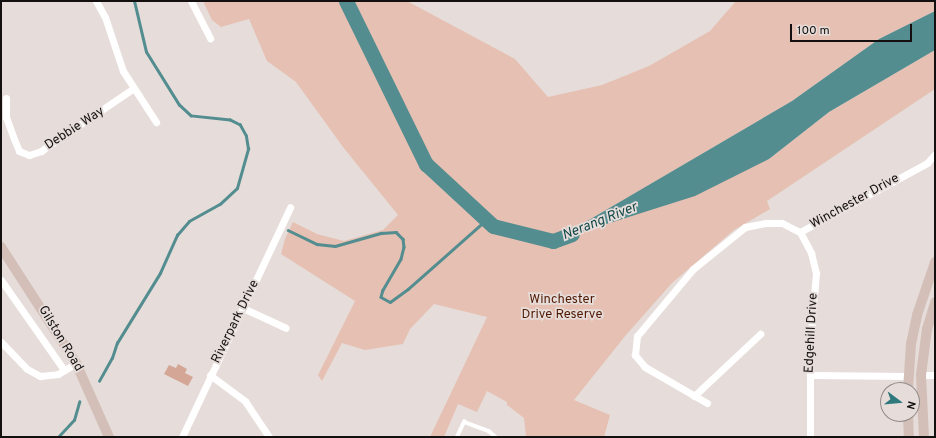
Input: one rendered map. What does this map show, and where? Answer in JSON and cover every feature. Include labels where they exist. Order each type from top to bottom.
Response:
[{"type":"main road","name":"Gilston Road","points":[[1,247],[76,363],[109,437]]},
{"type":"main road","points":[[908,382],[917,315],[935,262]]},
{"type":"main road","points":[[924,437],[921,375],[927,329],[935,302]]},
{"type":"main road","points":[[908,422],[908,437]]},
{"type":"street","points":[[108,1],[98,3],[123,71],[156,122]]},
{"type":"street","points":[[191,1],[210,38]]},
{"type":"street","name":"Debbie Way","points":[[6,98],[6,117],[18,151],[29,155],[41,151],[134,88]]},
{"type":"street","name":"Winchester Drive","points":[[707,403],[645,367],[635,355],[636,336],[693,269],[745,227],[766,223],[782,223],[800,232],[926,163],[935,154]]},
{"type":"street","name":"Riverpark Drive","points":[[182,437],[290,207]]},
{"type":"street","name":"Edgehill Drive","points":[[800,232],[811,253],[816,273],[810,375],[810,437]]},
{"type":"street","points":[[1,280],[64,370]]},
{"type":"street","points":[[243,308],[286,328]]},
{"type":"street","points":[[694,396],[760,334]]},
{"type":"street","points":[[1,342],[33,373],[47,377],[76,363]]},
{"type":"street","points":[[210,375],[245,401],[269,437]]},
{"type":"street","points":[[810,375],[908,376]]},
{"type":"street","points":[[921,375],[935,376]]},
{"type":"lane","points":[[456,437],[464,422],[489,431],[496,437]]},
{"type":"green space","name":"Winchester Drive Reserve","points":[[203,1],[407,1],[515,59],[548,97],[602,85],[649,66],[710,31],[736,1],[935,1],[935,11],[879,39],[792,101],[555,240],[769,159],[829,112],[935,50],[935,89],[767,201],[770,209],[734,230],[672,283],[626,335],[574,400],[610,415],[604,437],[526,437],[524,418],[507,405],[507,402],[487,391],[477,412],[458,404],[444,437],[430,437],[487,317],[434,304],[410,329],[403,344],[365,350],[342,343],[322,381],[318,375],[355,301],[281,254],[285,239],[293,222],[317,234],[344,241],[383,230],[398,215],[343,147],[296,82],[267,61],[249,19],[221,27],[212,20]]},
{"type":"water","points":[[935,11],[935,50],[829,112],[769,159],[695,196],[553,241],[792,101],[879,39]]},
{"type":"building","points":[[178,364],[187,369],[185,373],[193,377],[188,386],[164,374],[169,365],[176,368]]},
{"type":"waterway","points":[[99,381],[112,358],[117,343],[160,273],[177,235],[189,221],[220,204],[237,188],[248,149],[246,136],[240,125],[230,120],[191,116],[179,105],[146,52],[134,1]]},
{"type":"waterway","name":"Nerang River","points":[[346,1],[426,164],[493,226],[553,241],[572,234]]},
{"type":"waterway","points":[[288,230],[317,244],[335,246],[381,233],[396,232],[403,239],[404,247],[401,259],[383,290],[381,297],[390,302],[408,289],[486,220]]},
{"type":"waterway","points":[[58,437],[74,420],[79,402]]}]
